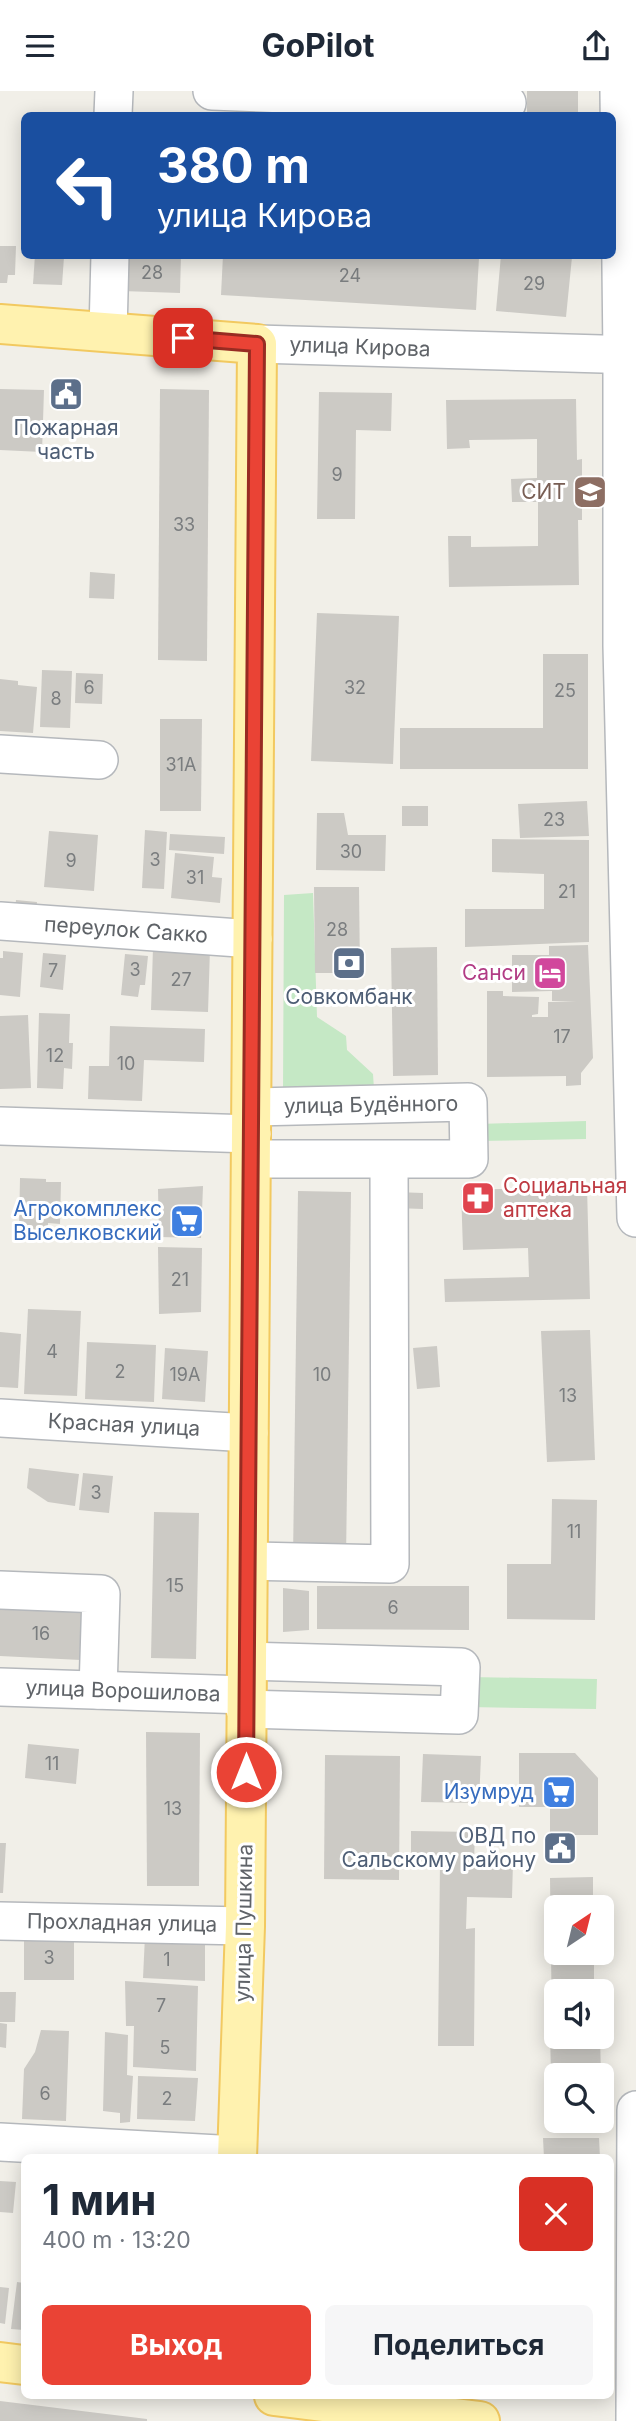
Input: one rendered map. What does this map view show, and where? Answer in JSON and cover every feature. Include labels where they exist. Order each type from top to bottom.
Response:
[{"type":"main road","name":"улица Кирова","points":[[0,324],[257,344]]},
{"type":"main road","name":"улица Пушкина","points":[[237,2154],[245,1926],[257,344]]},
{"type":"main road","points":[[0,2361],[21,2364]]},
{"type":"main road","points":[[299,2399],[480,2421]]},
{"type":"street","points":[[113,112],[114,91]]},
{"type":"street","points":[[212,91],[507,103]]},
{"type":"street","points":[[619,91],[629,355],[622,646],[636,1218]]},
{"type":"street","points":[[108,332],[110,259]]},
{"type":"street","name":"улица Кирова","points":[[257,344],[629,355]]},
{"type":"street","points":[[0,754],[99,760]]},
{"type":"street","name":"переулок Сакко","points":[[0,921],[253,939]]},
{"type":"street","name":"улица Будённого","points":[[0,1126],[252,1133],[389,1160],[469,1159],[468,1102],[252,1133]]},
{"type":"street","points":[[248,1561],[390,1564],[389,1160]]},
{"type":"street","name":"Красная улица","points":[[0,1418],[249,1433]]},
{"type":"street","points":[[0,1590],[101,1594],[98,1690]]},
{"type":"street","name":"улица Ворошилова","points":[[0,1687],[98,1690],[246,1688],[461,1667],[459,1714],[246,1688]]},
{"type":"street","name":"Прохладная улица","points":[[0,1921],[245,1926]]},
{"type":"street","points":[[635,2421],[636,2110]]},
{"type":"street","points":[[0,2142],[203,2154]]},
{"type":"green space","points":[[313,893],[317,1017],[346,1036],[347,1050],[373,1074],[374,1089],[283,1092],[284,895]]},
{"type":"green space","points":[[586,1121],[586,1139],[479,1141],[478,1124]]},
{"type":"green space","points":[[469,1677],[597,1679],[596,1709],[468,1707]]},
{"type":"building","points":[[527,91],[578,91],[578,112],[527,112]]},
{"type":"building","points":[[0,246],[16,246],[15,275],[8,275],[7,283],[0,283]]},
{"type":"building","points":[[35,259],[64,259],[62,285],[33,284]]},
{"type":"building","points":[[123,259],[181,259],[180,293],[122,291]]},
{"type":"building","points":[[223,259],[479,259],[476,310],[221,295]]},
{"type":"building","points":[[501,259],[572,259],[566,317],[496,311]]},
{"type":"building","points":[[0,389],[44,390],[42,452],[0,450]]},
{"type":"building","points":[[160,389],[209,390],[207,661],[158,660]]},
{"type":"building","points":[[319,392],[392,393],[391,431],[356,430],[355,519],[317,519]]},
{"type":"building","points":[[576,399],[577,460],[582,459],[582,520],[578,520],[579,585],[449,587],[448,536],[471,536],[471,547],[538,546],[538,502],[512,502],[511,479],[537,478],[537,439],[469,440],[470,448],[447,449],[446,400]]},
{"type":"building","points":[[90,572],[115,574],[114,599],[89,598]]},
{"type":"building","points":[[317,613],[399,616],[393,764],[311,761]]},
{"type":"building","points":[[543,654],[588,654],[588,769],[400,769],[400,728],[543,728]]},
{"type":"building","points":[[42,670],[72,671],[70,728],[40,727]]},
{"type":"building","points":[[76,673],[103,674],[102,704],[75,703]]},
{"type":"building","points":[[0,679],[37,687],[33,733],[0,731]]},
{"type":"building","points":[[160,719],[202,719],[201,811],[160,811]]},
{"type":"building","points":[[587,801],[589,836],[520,838],[518,804]]},
{"type":"building","points":[[402,806],[428,806],[428,826],[402,826]]},
{"type":"building","points":[[317,813],[344,813],[348,835],[386,835],[385,871],[316,870]]},
{"type":"building","points":[[145,830],[167,832],[164,889],[142,888]]},
{"type":"building","points":[[49,831],[98,835],[94,891],[44,887]]},
{"type":"building","points":[[170,834],[225,837],[224,854],[169,850]]},
{"type":"building","points":[[492,839],[589,840],[589,942],[465,947],[465,909],[544,909],[544,874],[492,872]]},
{"type":"building","points":[[175,853],[214,857],[212,877],[222,878],[220,903],[171,898]]},
{"type":"building","points":[[314,887],[359,887],[360,973],[315,973]]},
{"type":"building","points":[[16,900],[37,902],[35,919],[14,917]]},
{"type":"building","points":[[588,945],[593,1058],[581,1073],[581,1085],[566,1086],[566,1076],[487,1077],[487,991],[503,991],[503,996],[539,997],[538,1014],[532,1017],[548,1017],[548,1002],[576,1002],[552,1001],[552,991],[512,992],[512,955],[549,955],[549,946]]},
{"type":"building","points":[[437,947],[438,1075],[393,1076],[391,948]]},
{"type":"building","points":[[153,948],[210,949],[208,1012],[151,1010]]},
{"type":"building","points":[[3,951],[23,953],[20,997],[0,995],[0,958],[3,958]]},
{"type":"building","points":[[43,953],[66,955],[63,990],[40,987]]},
{"type":"building","points":[[125,954],[148,956],[145,985],[140,985],[138,997],[121,995]]},
{"type":"building","points":[[39,1013],[70,1014],[72,1069],[64,1068],[63,1089],[37,1088]]},
{"type":"building","points":[[28,1015],[31,1088],[0,1089],[0,1016]]},
{"type":"building","points":[[110,1026],[205,1029],[204,1062],[144,1060],[142,1101],[88,1099],[89,1066],[109,1066]]},
{"type":"building","points":[[20,1178],[61,1182],[60,1224],[48,1223],[48,1231],[19,1230]]},
{"type":"building","points":[[203,1186],[201,1238],[159,1237],[158,1189]]},
{"type":"building","points":[[587,1187],[590,1299],[445,1302],[444,1279],[529,1277],[528,1248],[463,1250],[461,1190]]},
{"type":"building","points":[[298,1191],[351,1192],[346,1560],[293,1559]]},
{"type":"building","points":[[395,1192],[423,1193],[423,1209],[395,1208]]},
{"type":"building","points":[[158,1247],[202,1248],[201,1312],[159,1314]]},
{"type":"building","points":[[28,1309],[81,1311],[77,1396],[24,1394]]},
{"type":"building","points":[[590,1330],[595,1460],[547,1462],[541,1331]]},
{"type":"building","points":[[0,1332],[21,1334],[18,1388],[0,1387]]},
{"type":"building","points":[[87,1342],[156,1345],[154,1402],[85,1399]]},
{"type":"building","points":[[437,1346],[440,1387],[417,1389],[413,1348]]},
{"type":"building","points":[[165,1348],[208,1351],[205,1402],[162,1399]]},
{"type":"building","points":[[29,1468],[79,1474],[75,1506],[48,1502],[27,1488]]},
{"type":"building","points":[[83,1473],[113,1476],[109,1513],[79,1510]]},
{"type":"building","points":[[552,1499],[597,1500],[595,1620],[507,1619],[507,1564],[551,1564]]},
{"type":"building","points":[[154,1512],[199,1513],[196,1659],[151,1658]]},
{"type":"building","points":[[317,1586],[469,1586],[469,1630],[317,1629]]},
{"type":"building","points":[[283,1588],[309,1591],[309,1630],[283,1632]]},
{"type":"building","points":[[0,1608],[83,1611],[81,1660],[0,1656]]},
{"type":"building","points":[[146,1732],[200,1733],[199,1886],[147,1886]]},
{"type":"building","points":[[28,1744],[79,1749],[76,1784],[25,1778]]},
{"type":"building","name":"Изумруд","points":[[519,1753],[575,1753],[598,1778],[598,1835],[550,1835],[550,1807],[519,1807]]},
{"type":"building","points":[[423,1754],[481,1756],[479,1803],[421,1802]]},
{"type":"building","points":[[325,1755],[400,1756],[399,1880],[324,1879]]},
{"type":"building","points":[[411,1831],[475,1832],[474,1862],[513,1862],[512,1898],[467,1897],[466,1929],[475,1928],[474,2046],[438,2046],[440,1862],[411,1861]]},
{"type":"building","points":[[0,1843],[6,1843],[3,1893],[0,1893]]},
{"type":"building","points":[[593,1877],[593,1895],[550,1895],[550,1878]]},
{"type":"building","points":[[24,1936],[74,1937],[74,1980],[24,1980]]},
{"type":"building","points":[[145,1936],[205,1943],[205,1981],[143,1978]]},
{"type":"building","points":[[551,1965],[594,1965],[594,1979],[551,1979]]},
{"type":"building","points":[[125,1981],[198,1986],[196,2071],[133,2067],[134,2026],[126,2026]]},
{"type":"building","points":[[0,1992],[16,1992],[15,2022],[0,2022]]},
{"type":"building","points":[[0,2023],[7,2024],[6,2048],[0,2047]]},
{"type":"building","points":[[41,2030],[69,2031],[66,2121],[22,2119],[24,2069],[35,2052]]},
{"type":"building","points":[[105,2032],[128,2035],[127,2075],[133,2076],[130,2122],[120,2123],[120,2113],[103,2111]]},
{"type":"building","points":[[550,2049],[600,2049],[601,2063],[551,2063]]},
{"type":"building","points":[[138,2076],[198,2078],[195,2121],[137,2119]]},
{"type":"building","points":[[543,2138],[599,2138],[600,2154],[544,2154]]},
{"type":"building","points":[[0,2181],[16,2182],[13,2213],[0,2212]]},
{"type":"building","points":[[17,2282],[21,2283],[21,2330],[11,2329]]},
{"type":"building","points":[[0,2287],[9,2288],[5,2324],[0,2323]]},
{"type":"building","points":[[0,2401],[147,2419],[147,2421],[0,2421]]},
{"type":"place","name":"Пожарная часть","points":[[66,394]]},
{"type":"place","name":"СИТ","points":[[590,492]]},
{"type":"place","name":"Совкомбанк","points":[[349,963]]},
{"type":"place","name":"Санси","points":[[550,973]]},
{"type":"place","name":"Социальная аптека","points":[[478,1198]]},
{"type":"place","name":"Агрокомплекс Выселковский","points":[[187,1221]]},
{"type":"place","name":"Изумруд","points":[[559,1792]]},
{"type":"place","name":"ОВД по Сальскому району","points":[[560,1848]]},
{"type":"route","points":[[183,338],[257,344],[246,1772]]}]
